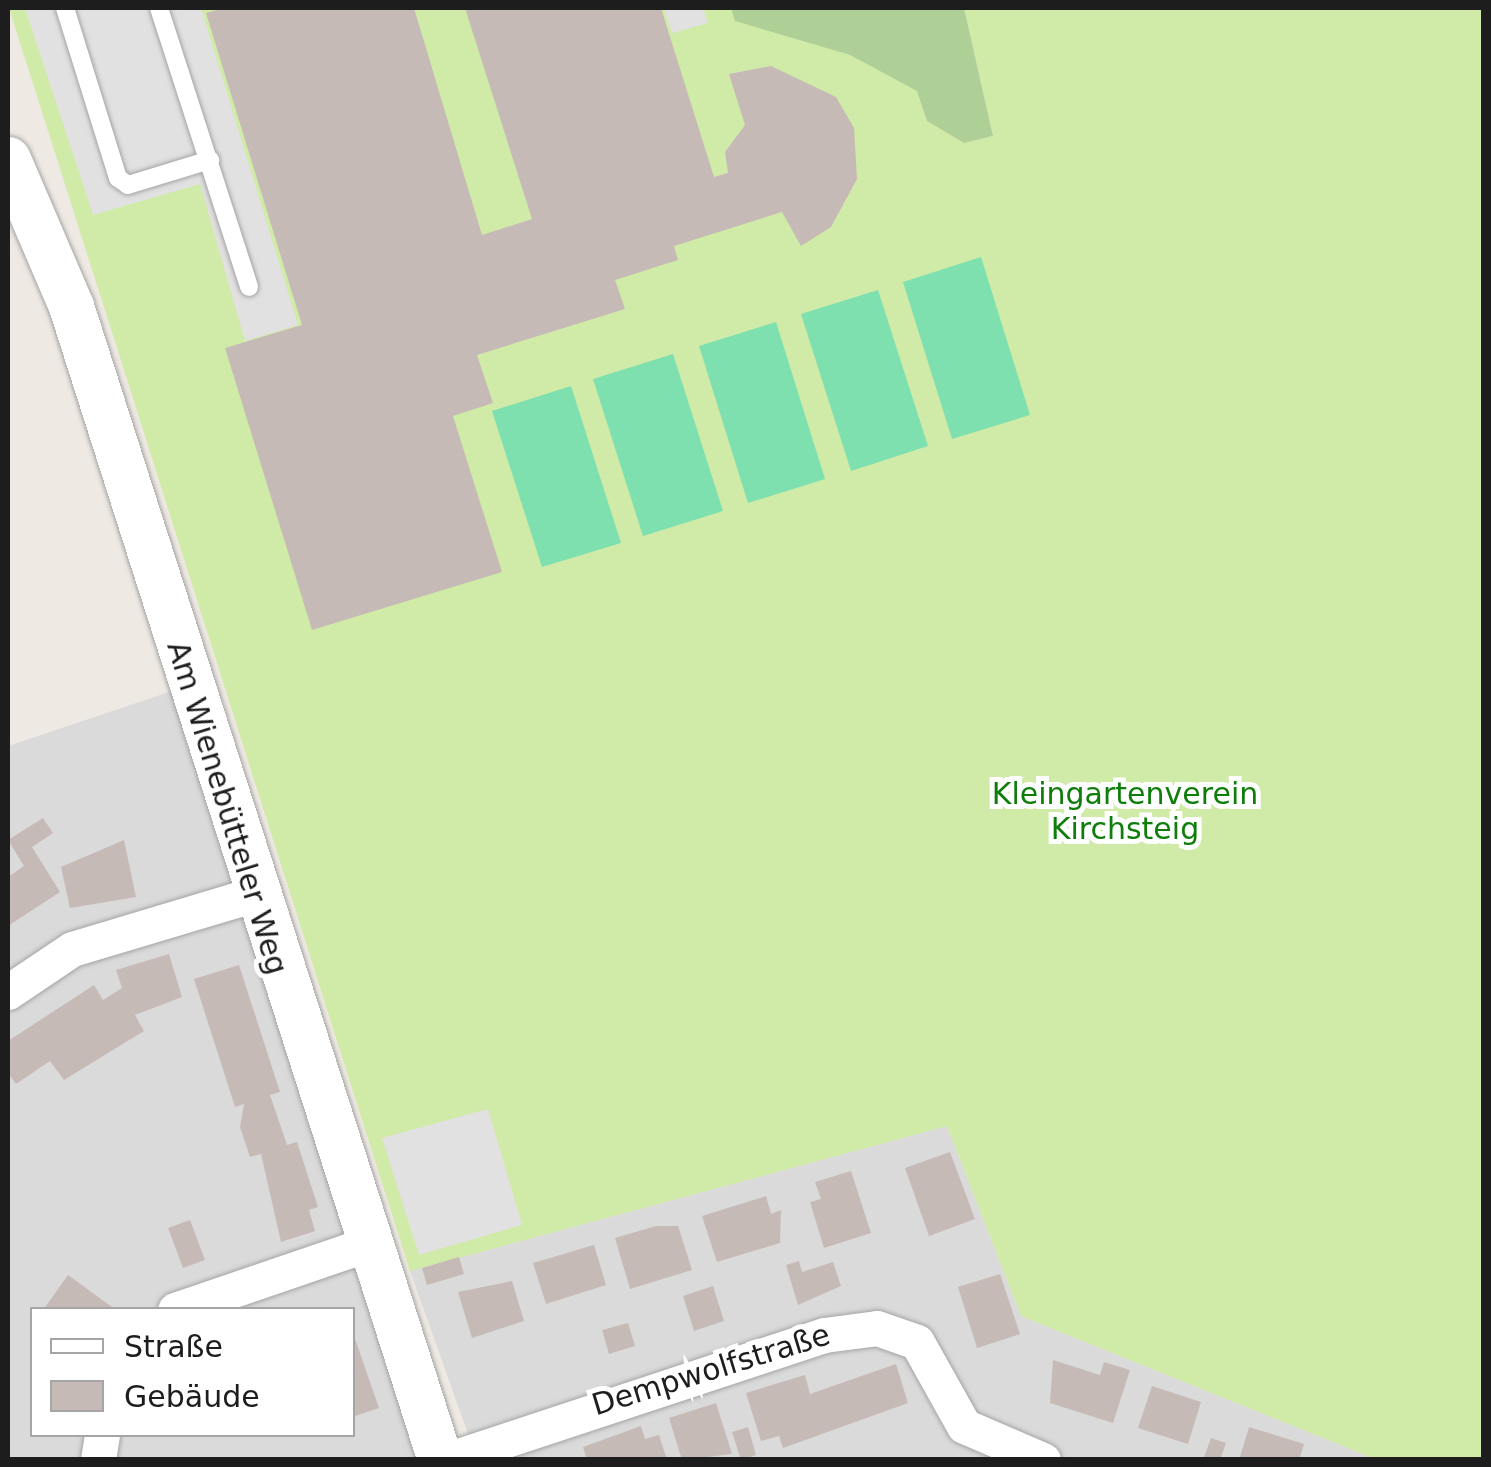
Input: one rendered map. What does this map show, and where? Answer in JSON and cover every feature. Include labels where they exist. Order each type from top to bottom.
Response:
[{"type":"street","name":"Am Wienebütteler Weg","points":[[8,159],[71,306],[365,1246],[443,1460]]},
{"type":"street","points":[[8,992],[72,950],[254,894]]},
{"type":"street","points":[[184,1307],[365,1246]]},
{"type":"street","name":"Dempwolfstraße","points":[[443,1460],[750,1358],[877,1328],[917,1342],[964,1426],[1043,1460]]},
{"type":"lane","points":[[65,8],[118,178],[128,185],[210,160]]},
{"type":"lane","points":[[159,8],[249,287]]},
{"type":"shaded area","points":[[25,8],[201,8],[298,325],[245,341],[200,184],[93,215]]},
{"type":"shaded area","points":[[664,8],[703,8],[708,23],[672,33]]},
{"type":"shaded area","points":[[178,689],[416,1459],[8,1459],[8,746]]},
{"type":"shaded area","points":[[488,1109],[522,1225],[419,1255],[382,1138]]},
{"type":"shaded area","points":[[947,1126],[1021,1316],[1375,1459],[477,1459],[410,1271]]},
{"type":"green space","name":"Kleingartenverein Kirchsteig","points":[[9,8],[731,8],[736,21],[850,55],[918,91],[927,121],[964,143],[993,136],[964,8],[1483,8],[1483,1459],[1375,1459],[1021,1316],[947,1126],[410,1271]]},
{"type":"green space","points":[[731,8],[964,8],[993,136],[964,143],[927,121],[917,91],[850,55],[735,21]]},
{"type":"green space","points":[[981,257],[1030,415],[952,439],[903,282]]},
{"type":"green space","points":[[878,290],[928,446],[851,471],[801,314]]},
{"type":"green space","points":[[776,322],[825,479],[748,503],[699,346]]},
{"type":"green space","points":[[673,354],[723,511],[643,536],[593,379]]},
{"type":"green space","points":[[571,386],[621,543],[542,567],[492,411]]},
{"type":"building","points":[[224,8],[414,8],[482,235],[532,219],[465,8],[661,8],[714,177],[728,173],[725,152],[745,125],[729,74],[771,66],[836,97],[854,128],[857,179],[831,227],[801,246],[782,212],[674,246],[678,260],[615,280],[625,309],[477,355],[493,403],[453,416],[502,572],[312,630],[225,348],[302,325],[206,13]]},
{"type":"building","points":[[43,818],[53,833],[32,847],[60,892],[8,926],[8,877],[24,866],[8,840]]},
{"type":"building","points":[[124,840],[136,897],[70,908],[61,867]]},
{"type":"building","points":[[169,954],[182,997],[135,1015],[144,1031],[64,1080],[50,1061],[16,1084],[8,1073],[8,1041],[94,985],[103,1000],[122,988],[116,970]]},
{"type":"building","points":[[239,965],[280,1092],[270,1095],[287,1145],[297,1142],[318,1207],[309,1210],[315,1231],[281,1242],[261,1154],[250,1157],[240,1127],[244,1104],[235,1107],[194,979]]},
{"type":"building","points":[[950,1152],[975,1219],[929,1236],[905,1168]]},
{"type":"building","points":[[851,1171],[871,1233],[824,1248],[810,1202],[821,1199],[815,1182]]},
{"type":"building","points":[[766,1196],[771,1214],[781,1210],[780,1243],[717,1262],[702,1216]]},
{"type":"building","points":[[190,1220],[205,1260],[183,1268],[168,1228]]},
{"type":"building","points":[[656,1226],[678,1226],[692,1270],[630,1289],[615,1238]]},
{"type":"building","points":[[594,1245],[606,1285],[546,1304],[533,1263]]},
{"type":"building","points":[[459,1257],[464,1274],[427,1285],[422,1268]]},
{"type":"building","points":[[799,1261],[802,1272],[833,1262],[841,1286],[798,1305],[786,1265]]},
{"type":"building","points":[[1000,1274],[1020,1334],[977,1348],[958,1287]]},
{"type":"building","points":[[68,1275],[112,1307],[45,1307]]},
{"type":"building","points":[[512,1281],[524,1321],[472,1338],[458,1292]]},
{"type":"building","points":[[713,1286],[724,1321],[694,1331],[683,1296]]},
{"type":"building","points":[[628,1323],[635,1346],[609,1354],[602,1330]]},
{"type":"building","points":[[355,1339],[379,1408],[355,1416]]},
{"type":"building","points":[[1053,1360],[1100,1375],[1104,1362],[1130,1370],[1113,1423],[1050,1403]]},
{"type":"building","points":[[896,1364],[908,1403],[783,1448],[779,1436],[761,1441],[746,1393],[805,1375],[810,1394]]},
{"type":"building","points":[[1152,1386],[1201,1402],[1188,1444],[1138,1428]]},
{"type":"building","points":[[716,1403],[732,1454],[682,1460],[669,1418]]},
{"type":"building","points":[[641,1426],[645,1439],[659,1435],[667,1460],[587,1460],[583,1447]]},
{"type":"building","points":[[748,1427],[756,1455],[741,1460],[732,1432]]},
{"type":"building","points":[[1249,1427],[1304,1444],[1299,1460],[1239,1460]]},
{"type":"building","points":[[1211,1438],[1226,1443],[1220,1460],[1203,1460]]}]
